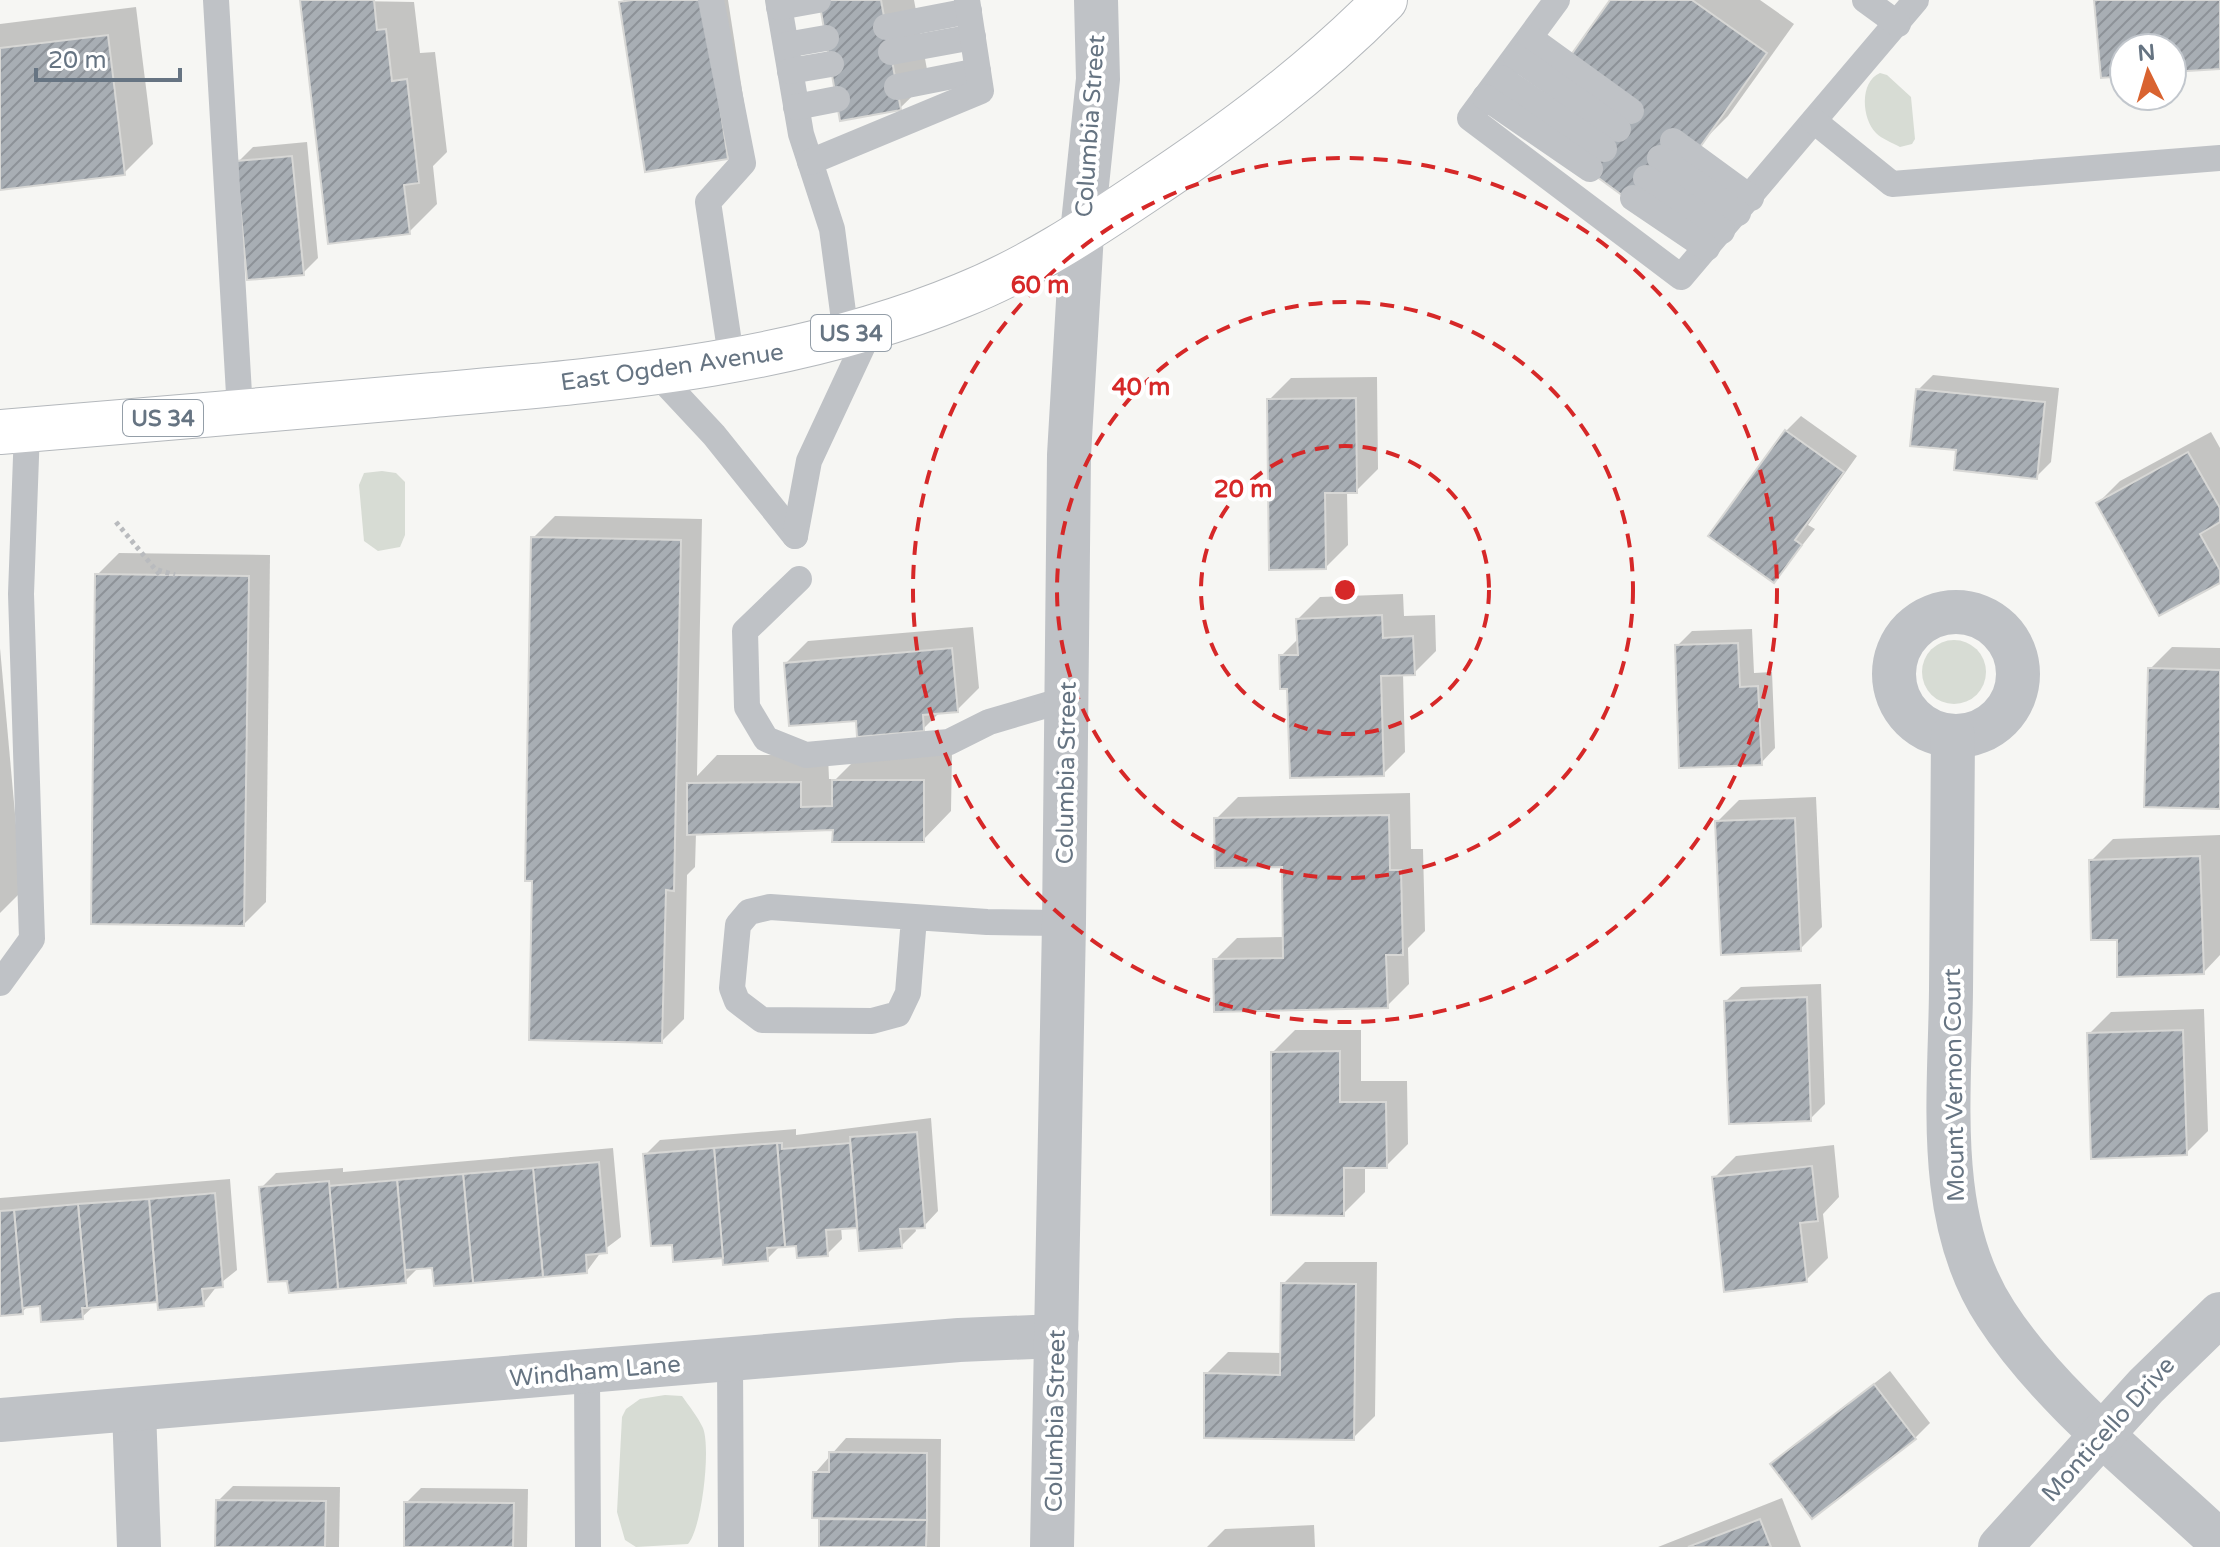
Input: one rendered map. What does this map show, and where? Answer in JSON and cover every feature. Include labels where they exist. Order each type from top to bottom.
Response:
[{"type":"main road","name":"East Ogden Avenue","points":[[13,431],[657,374],[732,363],[859,331],[962,296],[1020,269],[1082,233],[1245,124],[1322,61],[1385,0]]},
{"type":"street","name":"Columbia Street","points":[[1052,1547],[1069,455],[1082,233],[1098,79],[1096,0]]},
{"type":"street","name":"Mount Vernon Court","points":[[1953,736],[1950,1109],[1954,1203],[1962,1239],[1975,1277],[1995,1313],[2046,1378],[2220,1542]]},
{"type":"street","name":"Monticello Drive","points":[[2000,1547],[2103,1432],[2191,1339],[2220,1314]]},
{"type":"street","name":"Windham Lane","points":[[0,1420],[959,1340],[1057,1336]]},
{"type":"street","points":[[134,1410],[139,1547]]},
{"type":"lane","points":[[216,0],[240,411]]},
{"type":"lane","points":[[711,0],[743,163],[708,202],[732,363]]},
{"type":"lane","points":[[657,374],[714,435],[795,536],[809,461],[859,331],[796,107],[779,4],[818,0]]},
{"type":"lane","points":[[1557,0],[1470,118],[1681,277],[1916,0]]},
{"type":"lane","points":[[1865,0],[1898,24]]},
{"type":"lane","points":[[810,162],[981,91],[973,37],[968,5],[888,40],[973,37]]},
{"type":"lane","points":[[786,45],[826,38]]},
{"type":"lane","points":[[790,71],[831,64]]},
{"type":"lane","points":[[1508,68],[1611,139],[1508,68]]},
{"type":"lane","points":[[897,87],[978,71]]},
{"type":"lane","points":[[796,107],[837,99]]},
{"type":"lane","points":[[1814,121],[1892,184],[2220,158]]},
{"type":"lane","points":[[1729,223],[1653,169],[1729,223]]},
{"type":"lane","points":[[0,983],[32,939],[13,431]]},
{"type":"lane","points":[[799,579],[745,631],[747,707],[766,739],[806,755],[949,742],[989,722],[1067,699]]},
{"type":"lane","points":[[914,918],[908,993],[898,1014],[872,1021],[762,1020],[737,1001],[732,988],[738,925],[749,912],[770,907],[914,918],[1064,923]]},
{"type":"lane","points":[[730,1361],[731,1547]]},
{"type":"lane","points":[[587,1372],[588,1547]]},
{"type":"path","points":[[116,522],[158,572],[175,575]]},
{"type":"shaded area","points":[[1880,73],[1887,75],[1911,97],[1915,139],[1912,144],[1900,147],[1884,139],[1871,127],[1866,110],[1866,92],[1873,78]]},
{"type":"shaded area","points":[[364,473],[396,473],[405,482],[405,535],[400,547],[378,551],[364,541],[359,485]]},
{"type":"shaded area","points":[[1954,640],[1972,646],[1980,654],[1986,672],[1980,690],[1972,698],[1954,704],[1936,698],[1928,690],[1922,672],[1928,654],[1936,646]]},
{"type":"shaded area","points":[[682,1396],[703,1428],[706,1452],[701,1506],[688,1544],[636,1547],[625,1540],[617,1512],[622,1417],[626,1409],[640,1399]]},
{"type":"building","points":[[300,0],[374,0],[377,30],[386,29],[392,81],[407,79],[419,183],[404,185],[410,234],[328,244]]},
{"type":"building","points":[[704,0],[728,159],[645,172],[619,2]]},
{"type":"building","points":[[819,0],[881,0],[901,110],[840,121]]},
{"type":"building","points":[[1610,0],[1692,0],[1767,53],[1700,147],[1630,201],[1589,171],[1571,55]]},
{"type":"building","points":[[2094,0],[2220,0],[2220,69],[2188,71],[2188,32],[2108,32],[2108,77],[2101,78]]},
{"type":"building","points":[[108,35],[125,175],[0,190],[0,48]]},
{"type":"building","points":[[292,156],[304,275],[247,280],[236,161]]},
{"type":"building","points":[[1916,389],[2045,402],[2037,479],[1954,470],[1956,450],[1910,446]]},
{"type":"building","points":[[1356,398],[1357,493],[1325,493],[1326,569],[1269,570],[1267,399]]},
{"type":"building","points":[[1785,430],[1844,472],[1795,540],[1802,545],[1774,583],[1708,536]]},
{"type":"building","points":[[2188,452],[2220,508],[2220,522],[2200,534],[2220,570],[2220,583],[2159,616],[2096,503]]},
{"type":"building","points":[[531,537],[681,540],[674,891],[666,890],[662,1043],[529,1040],[532,881],[525,881]]},
{"type":"building","points":[[95,574],[249,576],[244,926],[91,924]]},
{"type":"building","points":[[1382,615],[1383,638],[1413,636],[1415,675],[1381,676],[1384,776],[1290,778],[1287,689],[1280,689],[1279,655],[1298,655],[1296,619]]},
{"type":"building","points":[[1738,643],[1740,687],[1758,686],[1762,765],[1679,768],[1675,645]]},
{"type":"building","points":[[952,648],[958,712],[923,715],[924,731],[857,737],[856,721],[789,726],[784,663]]},
{"type":"building","points":[[2148,668],[2220,670],[2220,809],[2144,807]]},
{"type":"building","points":[[832,780],[924,780],[924,842],[832,842],[833,830],[687,835],[687,783],[801,782],[801,807],[832,806]]},
{"type":"building","points":[[1389,815],[1390,870],[1401,870],[1403,955],[1386,955],[1388,1008],[1214,1012],[1213,959],[1283,958],[1282,867],[1215,868],[1214,818]]},
{"type":"building","points":[[1795,818],[1801,951],[1721,955],[1715,821]]},
{"type":"building","points":[[2200,856],[2204,974],[2117,977],[2117,940],[2091,940],[2089,860]]},
{"type":"building","points":[[1807,997],[1811,1121],[1729,1124],[1724,1001]]},
{"type":"building","points":[[2183,1030],[2187,1155],[2091,1159],[2087,1033]]},
{"type":"building","points":[[1340,1051],[1340,1102],[1386,1102],[1387,1168],[1344,1168],[1344,1216],[1271,1215],[1271,1052]]},
{"type":"building","points":[[917,1132],[925,1228],[900,1229],[902,1248],[859,1251],[850,1137]]},
{"type":"building","points":[[777,1143],[782,1143],[782,1149],[850,1143],[857,1228],[826,1230],[828,1256],[797,1258],[796,1246],[785,1247]]},
{"type":"building","points":[[777,1143],[785,1247],[767,1248],[768,1261],[723,1265],[714,1148]]},
{"type":"building","points":[[714,1148],[723,1258],[673,1262],[672,1245],[651,1246],[643,1154]]},
{"type":"building","points":[[599,1162],[607,1253],[586,1255],[587,1273],[543,1277],[533,1168]]},
{"type":"building","points":[[1812,1166],[1818,1221],[1800,1223],[1807,1282],[1724,1292],[1712,1177]]},
{"type":"building","points":[[533,1168],[543,1277],[473,1283],[463,1174]]},
{"type":"building","points":[[463,1174],[473,1283],[434,1286],[432,1268],[405,1270],[397,1180]]},
{"type":"building","points":[[397,1180],[406,1283],[338,1289],[329,1186]]},
{"type":"building","points":[[329,1181],[338,1289],[289,1293],[287,1281],[268,1282],[259,1187]]},
{"type":"building","points":[[215,1193],[223,1287],[202,1289],[204,1306],[158,1310],[149,1199]]},
{"type":"building","points":[[149,1199],[157,1302],[87,1308],[78,1204]]},
{"type":"building","points":[[78,1204],[87,1308],[82,1308],[83,1319],[41,1322],[40,1306],[22,1308],[14,1210]]},
{"type":"building","points":[[14,1210],[23,1314],[0,1316],[0,1211]]},
{"type":"building","points":[[1281,1283],[1356,1284],[1354,1440],[1204,1438],[1204,1373],[1280,1375]]},
{"type":"building","points":[[1874,1384],[1916,1439],[1812,1519],[1770,1464]]},
{"type":"building","points":[[829,1452],[927,1453],[927,1520],[812,1518],[813,1472],[829,1472]]},
{"type":"building","points":[[216,1500],[326,1501],[325,1547],[215,1547]]},
{"type":"building","points":[[404,1502],[514,1503],[513,1547],[404,1547]]},
{"type":"building","points":[[819,1519],[927,1520],[926,1547],[819,1547]]},
{"type":"building","points":[[1760,1519],[1771,1547],[1688,1547]]}]
